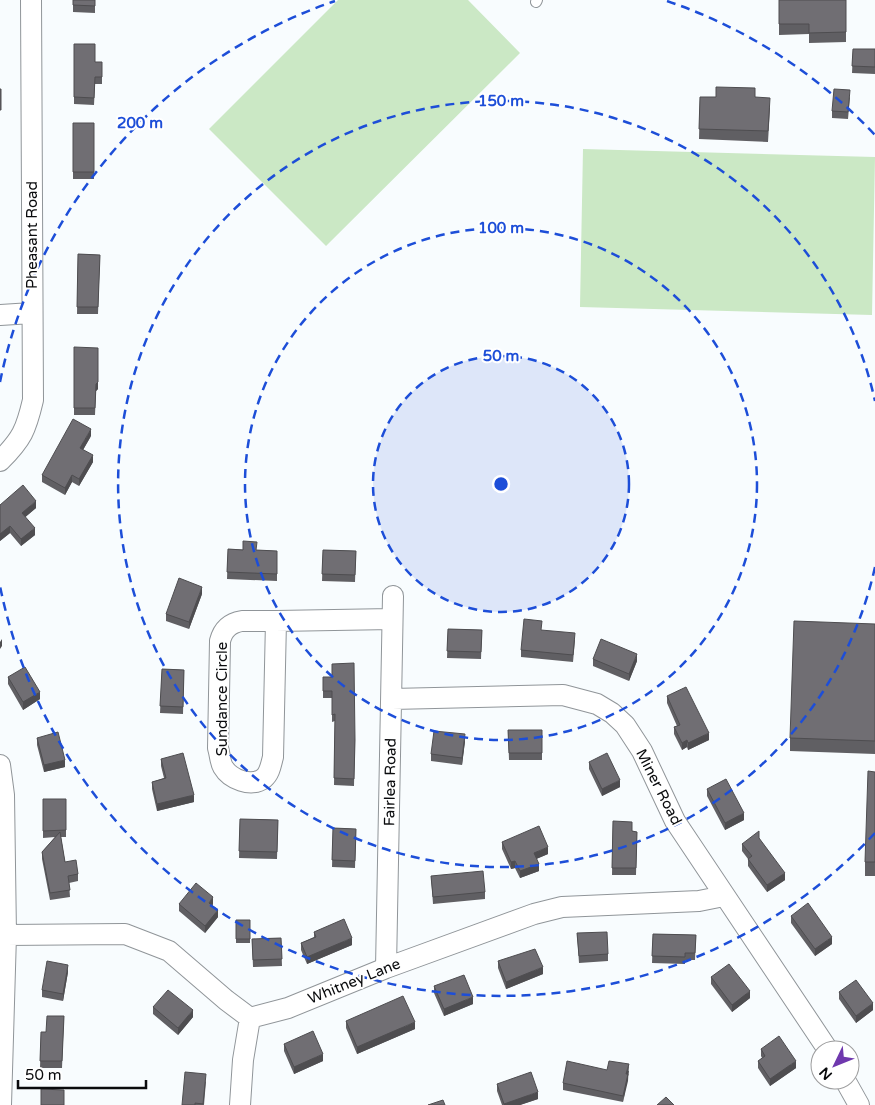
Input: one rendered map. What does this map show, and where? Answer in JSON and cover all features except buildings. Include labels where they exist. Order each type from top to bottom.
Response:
[{"type":"street","name":"Pheasant Road","points":[[0,461],[19,440],[26,428],[33,400],[32,0]]},
{"type":"street","points":[[0,315],[32,314]]},
{"type":"street","name":"Fairlea Road","points":[[386,968],[393,596]]},
{"type":"street","name":"Sundance Circle","points":[[276,621],[274,757],[270,769],[263,778],[252,781],[239,781],[230,776],[222,765],[218,748],[222,634],[230,625],[235,622],[276,621],[392,619]]},
{"type":"street","name":"Miner Road","points":[[392,699],[564,695],[597,704],[612,713],[625,725],[642,751],[675,821],[821,1040]]},
{"type":"street","points":[[0,765],[4,795],[6,935],[1,1101]]},
{"type":"street","name":"Whitney Lane","points":[[250,1018],[288,1008],[386,968],[534,914],[562,907],[698,901],[724,896]]},
{"type":"street","points":[[6,935],[125,934],[169,951],[250,1018],[243,1060],[240,1105]]},
{"type":"street","points":[[851,1090],[859,1105]]},
{"type":"green space","points":[[338,0],[468,0],[520,53],[326,246],[209,129]]},
{"type":"green space","points":[[583,149],[875,157],[872,315],[580,307]]}]
